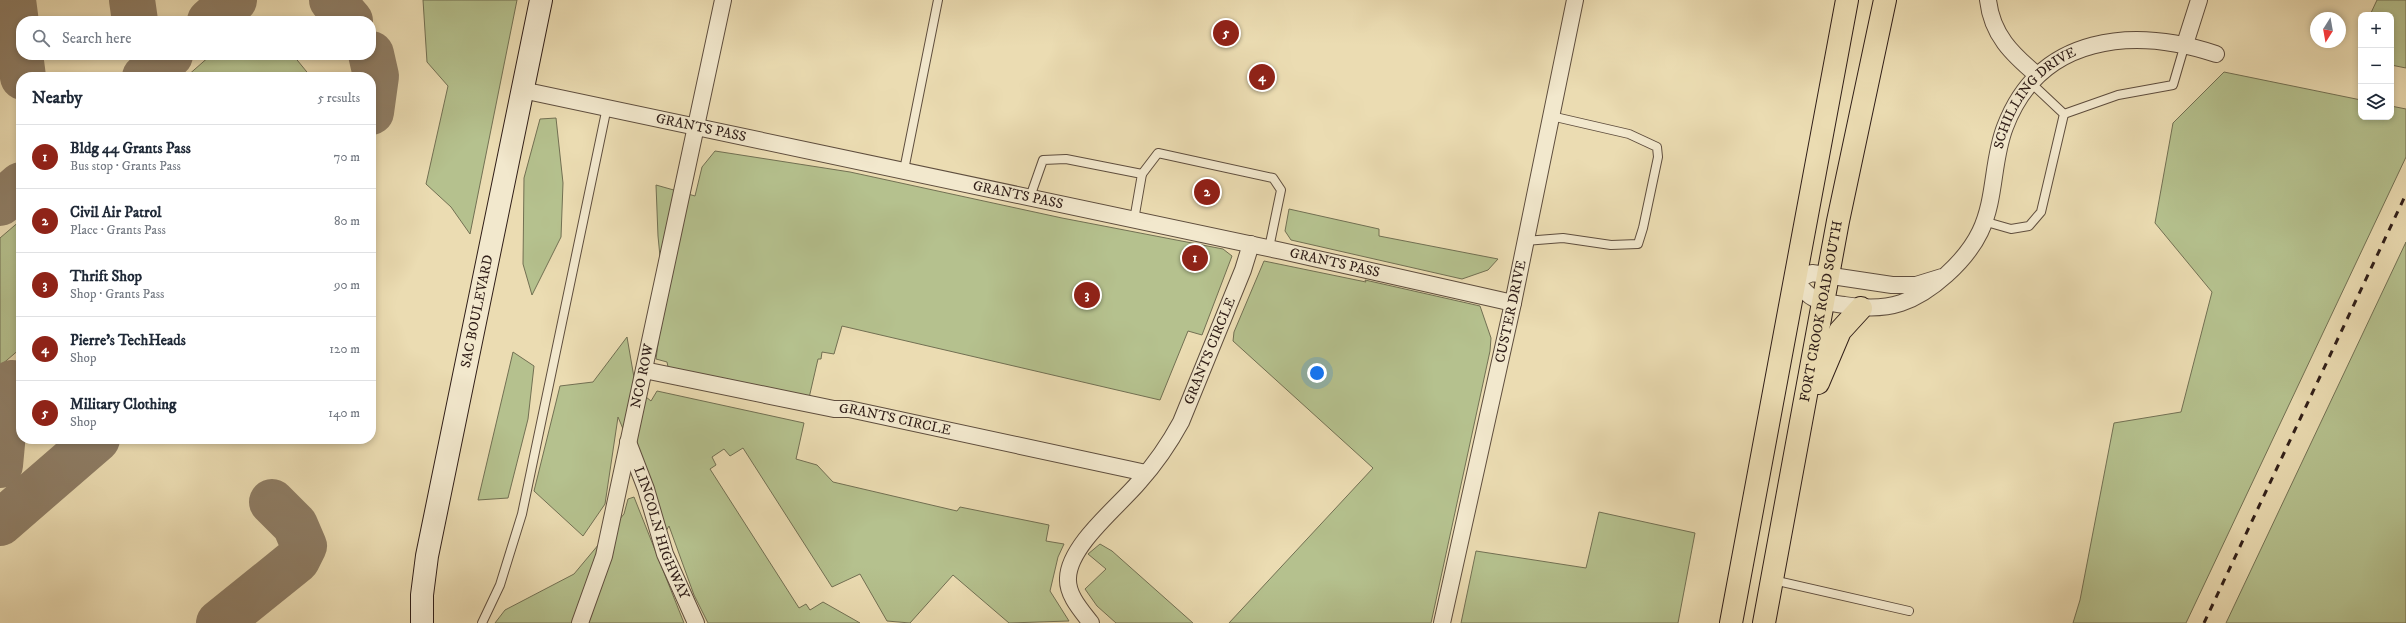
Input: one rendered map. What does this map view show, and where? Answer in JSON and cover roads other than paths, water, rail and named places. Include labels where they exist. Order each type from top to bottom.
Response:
[{"type":"main road","points":[[1732,623],[1847,0]]},
{"type":"main road","name":"FORT CROOK ROAD SOUTH","points":[[1764,623],[1829,274],[1885,0]]},
{"type":"main road","points":[[1802,421],[1840,331],[1861,308]]},
{"type":"street","name":"SAC BOULEVARD","points":[[422,623],[422,596],[427,556],[540,0]]},
{"type":"street","name":"NCO ROW","points":[[580,623],[604,556],[723,0]]},
{"type":"street","name":"CUSTER DRIVE","points":[[1442,623],[1513,303],[1575,0]]},
{"type":"street","points":[[1988,0],[1994,27],[2003,42],[2034,79]]},
{"type":"street","points":[[2185,44],[2199,0]]},
{"type":"street","name":"SCHILLING DRIVE","points":[[1942,277],[1916,285],[1892,284],[1829,274],[1812,273],[1795,280],[1808,296],[1824,302],[1861,308],[1900,304],[1920,293],[1956,267],[1970,250],[1983,221],[2005,127],[2014,107],[2034,79],[2077,50],[2099,42],[2123,39],[2185,44],[2216,54]]},
{"type":"street","name":"GRANTS PASS","points":[[522,90],[1251,244],[1513,303]]},
{"type":"street","name":"GRANTS CIRCLE","points":[[1091,623],[1074,599],[1069,588],[1070,566],[1081,546],[1146,473],[1171,442],[1181,422],[1243,270],[1251,244]]},
{"type":"street","name":"GRANTS CIRCLE","points":[[644,370],[834,409],[849,409],[1146,473]]},
{"type":"street","name":"LINCOLN HIGHWAY","points":[[628,442],[646,489],[665,554],[696,623]]},
{"type":"lane","points":[[904,170],[938,0]]},
{"type":"lane","points":[[2064,114],[2118,95],[2173,85],[2185,44]]},
{"type":"lane","points":[[2034,79],[2064,114]]},
{"type":"lane","points":[[482,623],[500,585],[522,514],[607,107]]},
{"type":"lane","points":[[1983,221],[2011,229],[2029,226],[2041,212],[2064,114]]},
{"type":"lane","points":[[1525,241],[1563,238],[1611,245],[1638,244],[1643,228],[1658,157],[1657,146],[1629,134],[1551,116]]},
{"type":"lane","points":[[1134,220],[1142,174],[1158,154],[1273,178],[1281,190],[1269,248]]},
{"type":"lane","points":[[1030,197],[1044,160],[1066,159],[1142,174]]},
{"type":"lane","points":[[1772,580],[1909,611]]},
{"type":"railway","points":[[2204,623],[2406,194]]},
{"type":"place","name":"Military Clothing","points":[[1226,33]]},
{"type":"place","name":"Pierre's TechHeads","points":[[1262,77]]},
{"type":"place","name":"Civil Air Patrol","points":[[1207,192]]},
{"type":"place","name":"Bldg 44 Grants Pass","points":[[1195,258]]},
{"type":"place","name":"Thrift Shop","points":[[1087,295]]}]
